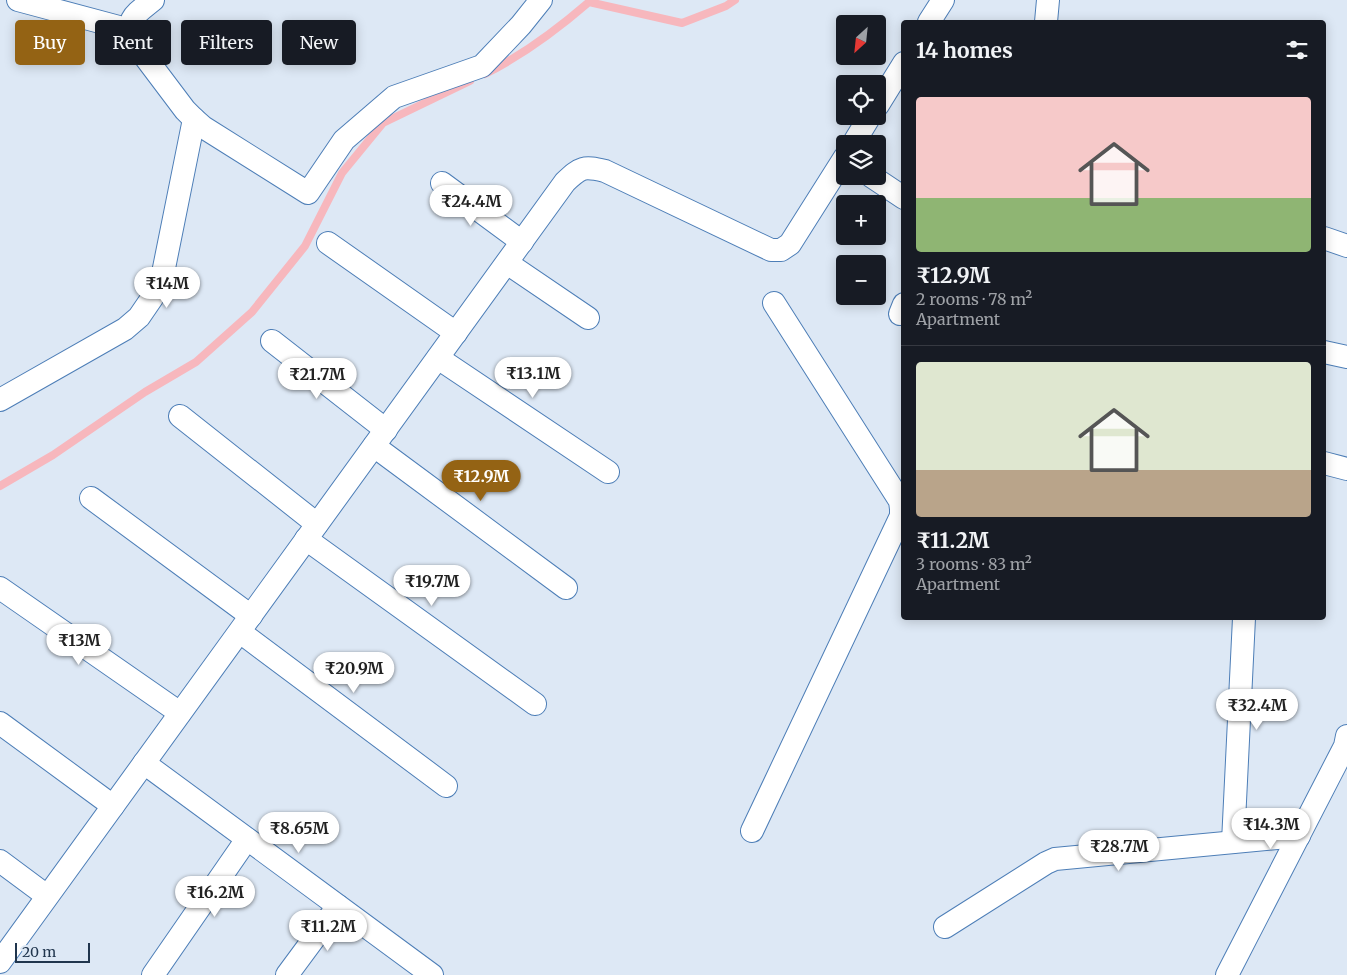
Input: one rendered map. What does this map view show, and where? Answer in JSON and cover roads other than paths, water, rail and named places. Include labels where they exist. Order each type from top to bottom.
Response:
[{"type":"street","points":[[18,0],[95,21]]},
{"type":"street","points":[[133,20],[136,14],[152,0]]},
{"type":"street","points":[[151,65],[186,110],[203,127],[308,193],[344,140],[394,97],[482,66],[542,0]]},
{"type":"street","points":[[930,20],[943,0]]},
{"type":"street","points":[[1046,20],[1048,0]]},
{"type":"street","points":[[886,92],[901,68]]},
{"type":"street","points":[[0,400],[125,329],[139,317],[152,298],[162,278],[194,119]]},
{"type":"street","points":[[0,962],[565,182],[577,171],[590,167],[606,170],[771,250],[781,250],[790,244],[836,171]]},
{"type":"street","points":[[442,183],[522,242]]},
{"type":"street","points":[[884,185],[901,196]]},
{"type":"street","points":[[1326,239],[1347,246]]},
{"type":"street","points":[[328,243],[456,333]]},
{"type":"street","points":[[506,263],[588,318]]},
{"type":"street","points":[[774,303],[901,505]]},
{"type":"street","points":[[272,341],[380,438],[566,588]]},
{"type":"street","points":[[1326,352],[1347,357]]},
{"type":"street","points":[[438,358],[608,472]]},
{"type":"street","points":[[180,416],[312,532],[535,704]]},
{"type":"street","points":[[1326,464],[1347,469]]},
{"type":"street","points":[[91,498],[446,786]]},
{"type":"street","points":[[752,830],[901,518]]},
{"type":"street","points":[[0,588],[180,713]]},
{"type":"street","points":[[1233,842],[1244,620]]},
{"type":"street","points":[[0,723],[113,806]]},
{"type":"street","points":[[1227,975],[1346,743]]},
{"type":"street","points":[[144,763],[432,975]]},
{"type":"street","points":[[945,927],[1046,862],[1055,859],[1298,836]]},
{"type":"street","points":[[153,975],[246,839]]},
{"type":"street","points":[[0,862],[48,896]]},
{"type":"street","points":[[287,975],[338,906]]},
{"type":"waterway","points":[[485,74],[539,41],[589,2],[682,23],[726,6],[735,0]]},
{"type":"waterway","points":[[0,486],[53,455],[145,392],[196,362],[252,312],[305,246],[342,173],[383,123],[470,81]]}]
